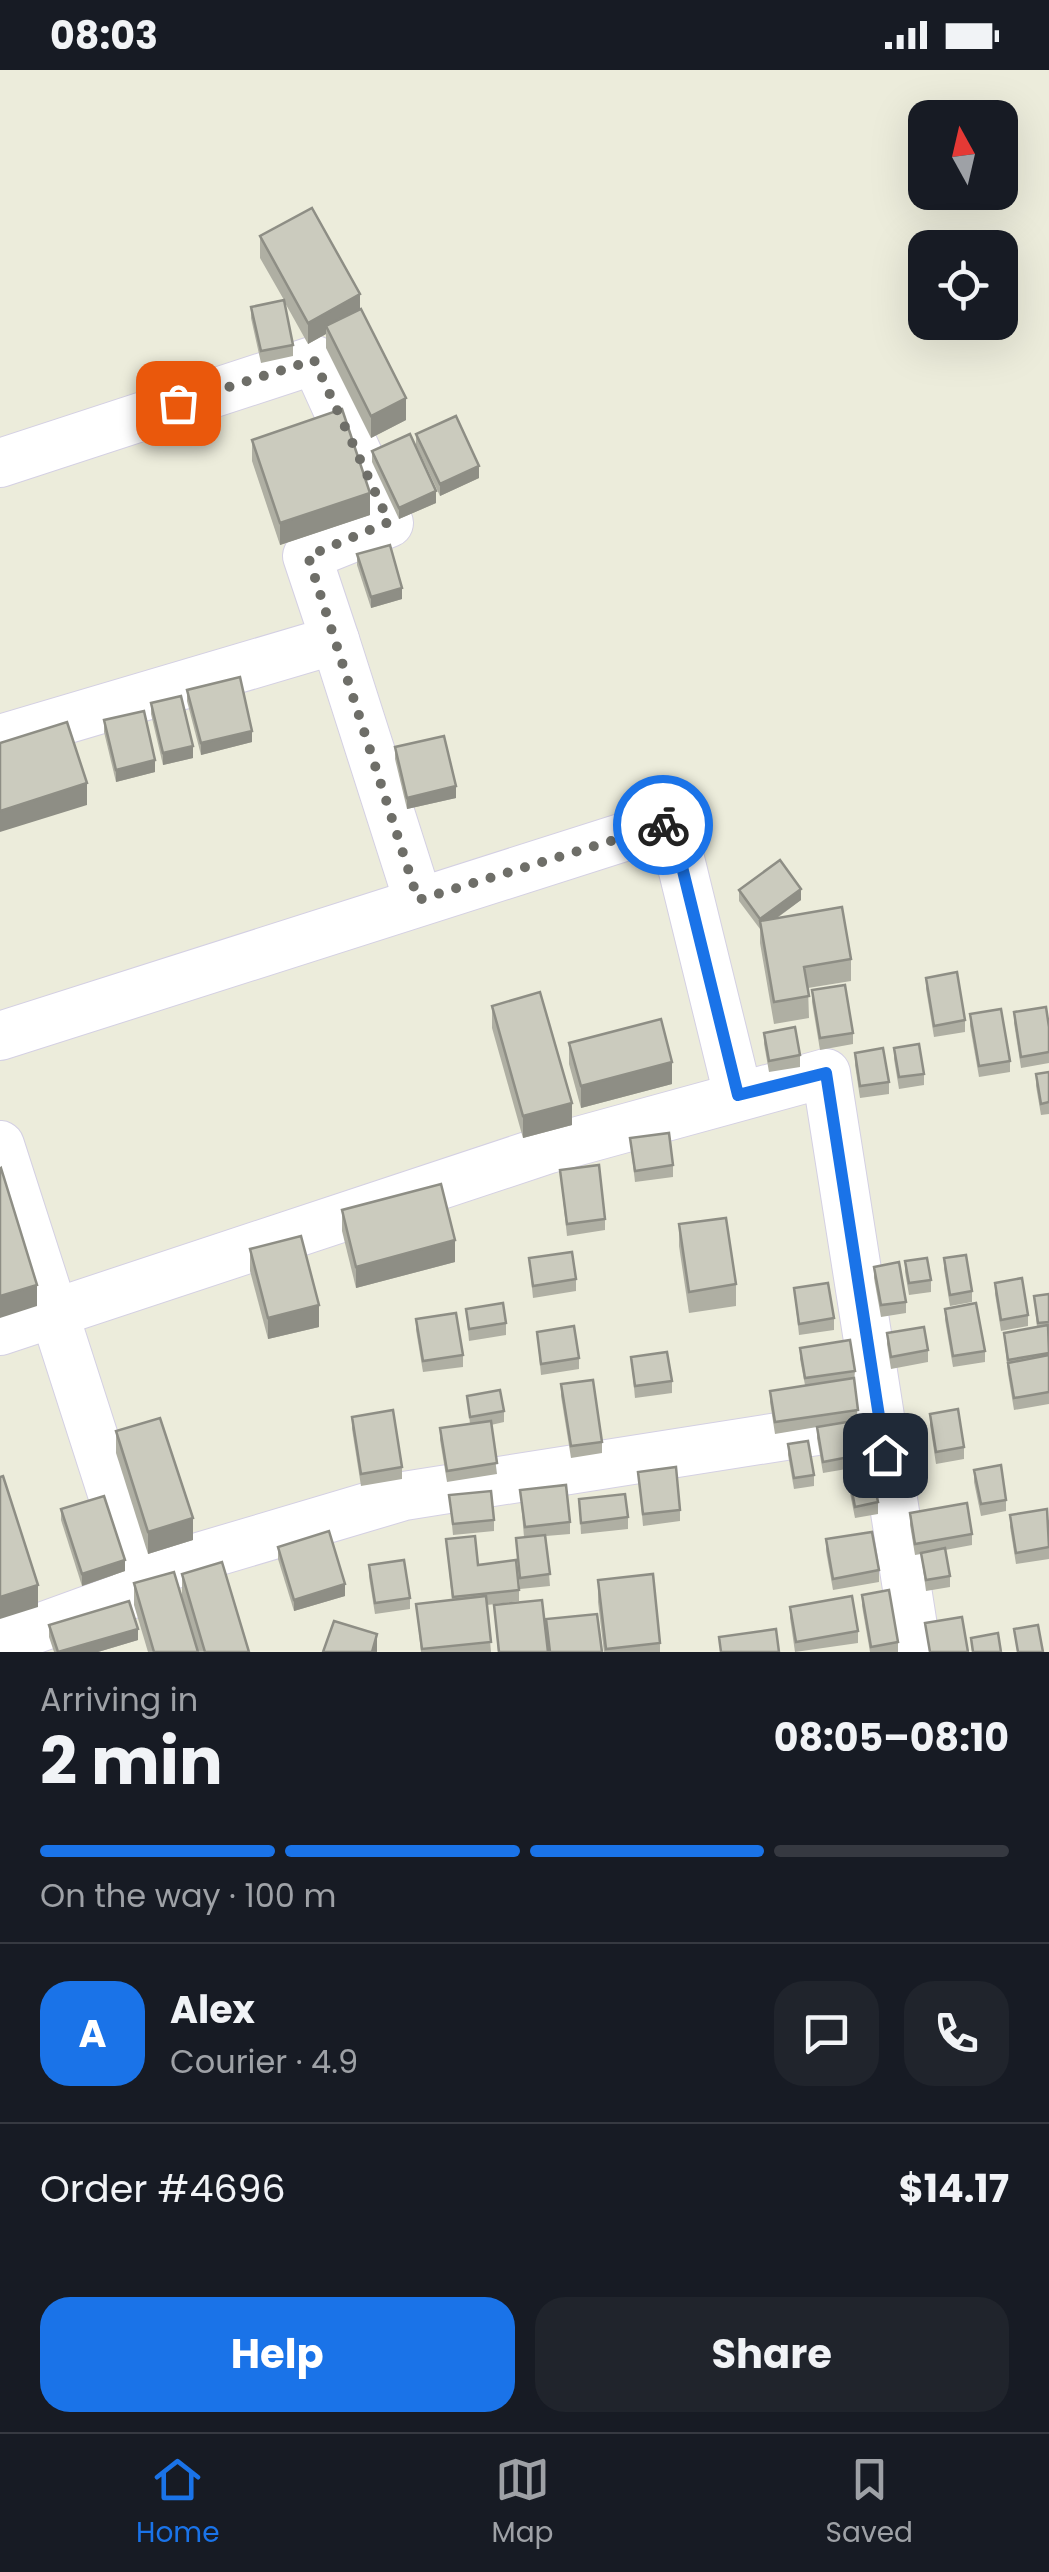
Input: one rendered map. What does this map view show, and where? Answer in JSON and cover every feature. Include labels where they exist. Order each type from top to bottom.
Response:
[{"type":"street","points":[[0,463],[314,360],[389,522],[308,556],[418,900]]},
{"type":"street","points":[[0,739],[335,640]]},
{"type":"street","points":[[0,1036],[671,822],[738,1095]]},
{"type":"street","points":[[0,1330],[550,1148],[826,1073],[917,1652]]},
{"type":"street","points":[[0,1146],[143,1590],[0,1642]]},
{"type":"street","points":[[138,1575],[404,1496],[880,1422]]},
{"type":"building","points":[[312,208],[360,294],[308,323],[260,236]]},
{"type":"building","points":[[284,300],[293,345],[261,351],[251,307]]},
{"type":"building","points":[[361,309],[406,398],[371,416],[326,326]]},
{"type":"building","points":[[342,409],[370,493],[280,523],[252,440]]},
{"type":"building","points":[[456,416],[479,466],[440,484],[416,434]]},
{"type":"building","points":[[410,434],[436,491],[399,508],[372,451]]},
{"type":"building","points":[[390,545],[402,588],[371,597],[357,554]]},
{"type":"building","points":[[240,677],[252,731],[201,743],[187,690]]},
{"type":"building","points":[[181,696],[193,746],[163,753],[151,703]]},
{"type":"building","points":[[144,711],[155,760],[116,770],[104,720]]},
{"type":"building","points":[[67,722],[87,783],[0,811],[0,743]]},
{"type":"building","points":[[444,736],[456,786],[407,798],[395,747]]},
{"type":"building","points":[[780,860],[801,889],[760,919],[739,890]]},
{"type":"building","points":[[842,907],[851,959],[804,967],[809,996],[774,1002],[760,921]]},
{"type":"building","points":[[957,972],[965,1020],[934,1026],[926,978]]},
{"type":"building","points":[[845,985],[853,1033],[820,1038],[812,990]]},
{"type":"building","points":[[540,992],[572,1103],[523,1116],[492,1006]]},
{"type":"building","points":[[1046,1007],[1049,1052],[1021,1057],[1014,1012]]},
{"type":"building","points":[[1001,1009],[1010,1061],[979,1066],[970,1014]]},
{"type":"building","points":[[661,1019],[672,1062],[581,1086],[569,1043]]},
{"type":"building","points":[[795,1027],[800,1055],[769,1061],[764,1033]]},
{"type":"building","points":[[919,1044],[924,1074],[899,1077],[894,1048]]},
{"type":"building","points":[[883,1048],[889,1082],[860,1086],[855,1053]]},
{"type":"building","points":[[1049,1072],[1049,1102],[1041,1104],[1036,1074]]},
{"type":"building","points":[[669,1133],[673,1165],[635,1171],[630,1138]]},
{"type":"building","points":[[599,1165],[605,1219],[567,1224],[560,1170]]},
{"type":"building","points":[[0,1169],[37,1285],[0,1296]]},
{"type":"building","points":[[441,1184],[455,1240],[356,1267],[342,1210]]},
{"type":"building","points":[[726,1218],[736,1284],[689,1292],[679,1224]]},
{"type":"building","points":[[301,1236],[319,1305],[268,1318],[250,1249]]},
{"type":"building","points":[[572,1252],[576,1279],[533,1286],[529,1258]]},
{"type":"building","points":[[966,1255],[972,1291],[950,1295],[944,1258]]},
{"type":"building","points":[[927,1258],[931,1280],[909,1283],[905,1261]]},
{"type":"building","points":[[899,1262],[906,1302],[881,1305],[874,1267]]},
{"type":"building","points":[[1022,1278],[1028,1315],[1001,1320],[995,1283]]},
{"type":"building","points":[[828,1283],[834,1318],[799,1324],[794,1288]]},
{"type":"building","points":[[1049,1294],[1049,1322],[1038,1323],[1034,1296]]},
{"type":"building","points":[[503,1303],[506,1323],[469,1329],[466,1309]]},
{"type":"building","points":[[976,1303],[985,1351],[953,1356],[945,1309]]},
{"type":"building","points":[[456,1313],[463,1355],[423,1361],[416,1319]]},
{"type":"building","points":[[1048,1325],[1049,1353],[1008,1360],[1004,1333]]},
{"type":"building","points":[[574,1326],[579,1358],[541,1364],[537,1332]]},
{"type":"building","points":[[924,1327],[928,1350],[891,1357],[887,1333]]},
{"type":"building","points":[[850,1340],[855,1371],[805,1378],[800,1348]]},
{"type":"building","points":[[667,1352],[672,1381],[635,1386],[631,1357]]},
{"type":"building","points":[[1049,1355],[1049,1392],[1014,1398],[1008,1363]]},
{"type":"building","points":[[854,1378],[858,1410],[775,1422],[770,1391]]},
{"type":"building","points":[[593,1380],[602,1442],[571,1446],[561,1384]]},
{"type":"building","points":[[500,1390],[504,1411],[470,1417],[467,1396]]},
{"type":"building","points":[[958,1409],[964,1447],[936,1452],[930,1414]]},
{"type":"building","points":[[393,1410],[402,1467],[361,1474],[352,1417]]},
{"type":"building","points":[[160,1418],[193,1518],[148,1532],[116,1431]]},
{"type":"building","points":[[865,1419],[870,1453],[823,1462],[817,1427]]},
{"type":"building","points":[[491,1421],[497,1463],[447,1471],[440,1428]]},
{"type":"building","points":[[808,1441],[814,1475],[794,1478],[788,1444]]},
{"type":"building","points":[[1001,1465],[1006,1500],[981,1504],[974,1470]]},
{"type":"building","points":[[676,1467],[680,1510],[643,1514],[638,1472]]},
{"type":"building","points":[[3,1476],[38,1585],[0,1597],[0,1477]]},
{"type":"building","points":[[873,1477],[878,1502],[855,1507],[850,1481]]},
{"type":"building","points":[[566,1485],[570,1522],[525,1527],[520,1490]]},
{"type":"building","points":[[491,1491],[494,1520],[453,1524],[449,1495]]},
{"type":"building","points":[[625,1494],[628,1517],[581,1523],[579,1499]]},
{"type":"building","points":[[104,1496],[125,1560],[82,1574],[61,1509]]},
{"type":"building","points":[[967,1503],[972,1534],[915,1544],[910,1513]]},
{"type":"building","points":[[1047,1509],[1049,1547],[1016,1553],[1010,1515]]},
{"type":"building","points":[[329,1531],[345,1584],[294,1600],[278,1547]]},
{"type":"building","points":[[872,1532],[879,1570],[833,1579],[826,1539]]},
{"type":"building","points":[[545,1535],[550,1574],[520,1578],[516,1538]]},
{"type":"building","points":[[475,1536],[478,1565],[516,1560],[519,1590],[453,1597],[446,1539]]},
{"type":"building","points":[[945,1548],[950,1576],[926,1580],[921,1553]]},
{"type":"building","points":[[404,1560],[410,1598],[375,1603],[369,1565]]},
{"type":"building","points":[[222,1562],[249,1652],[205,1652],[182,1574]]},
{"type":"building","points":[[174,1572],[198,1652],[154,1652],[134,1583]]},
{"type":"building","points":[[653,1574],[660,1643],[606,1649],[598,1580]]},
{"type":"building","points":[[889,1590],[898,1642],[871,1647],[862,1595]]},
{"type":"building","points":[[486,1596],[491,1642],[422,1649],[416,1604]]},
{"type":"building","points":[[852,1596],[858,1631],[796,1642],[790,1607]]},
{"type":"building","points":[[542,1600],[548,1652],[499,1652],[494,1605]]},
{"type":"building","points":[[129,1601],[138,1629],[58,1652],[49,1625]]},
{"type":"building","points":[[597,1614],[602,1652],[550,1652],[546,1619]]},
{"type":"building","points":[[962,1617],[968,1652],[930,1652],[925,1623]]},
{"type":"building","points":[[334,1621],[377,1634],[372,1652],[323,1652]]},
{"type":"building","points":[[1038,1625],[1043,1652],[1018,1652],[1014,1629]]},
{"type":"building","points":[[776,1629],[779,1652],[721,1652],[719,1637]]},
{"type":"building","points":[[998,1633],[1001,1652],[973,1652],[971,1638]]},
{"type":"way so far","points":[[178,403],[314,360],[389,522],[308,556],[418,900],[663,825]]},
{"type":"route","points":[[663,825],[671,822],[738,1095],[826,1073],[885,1455]]}]
